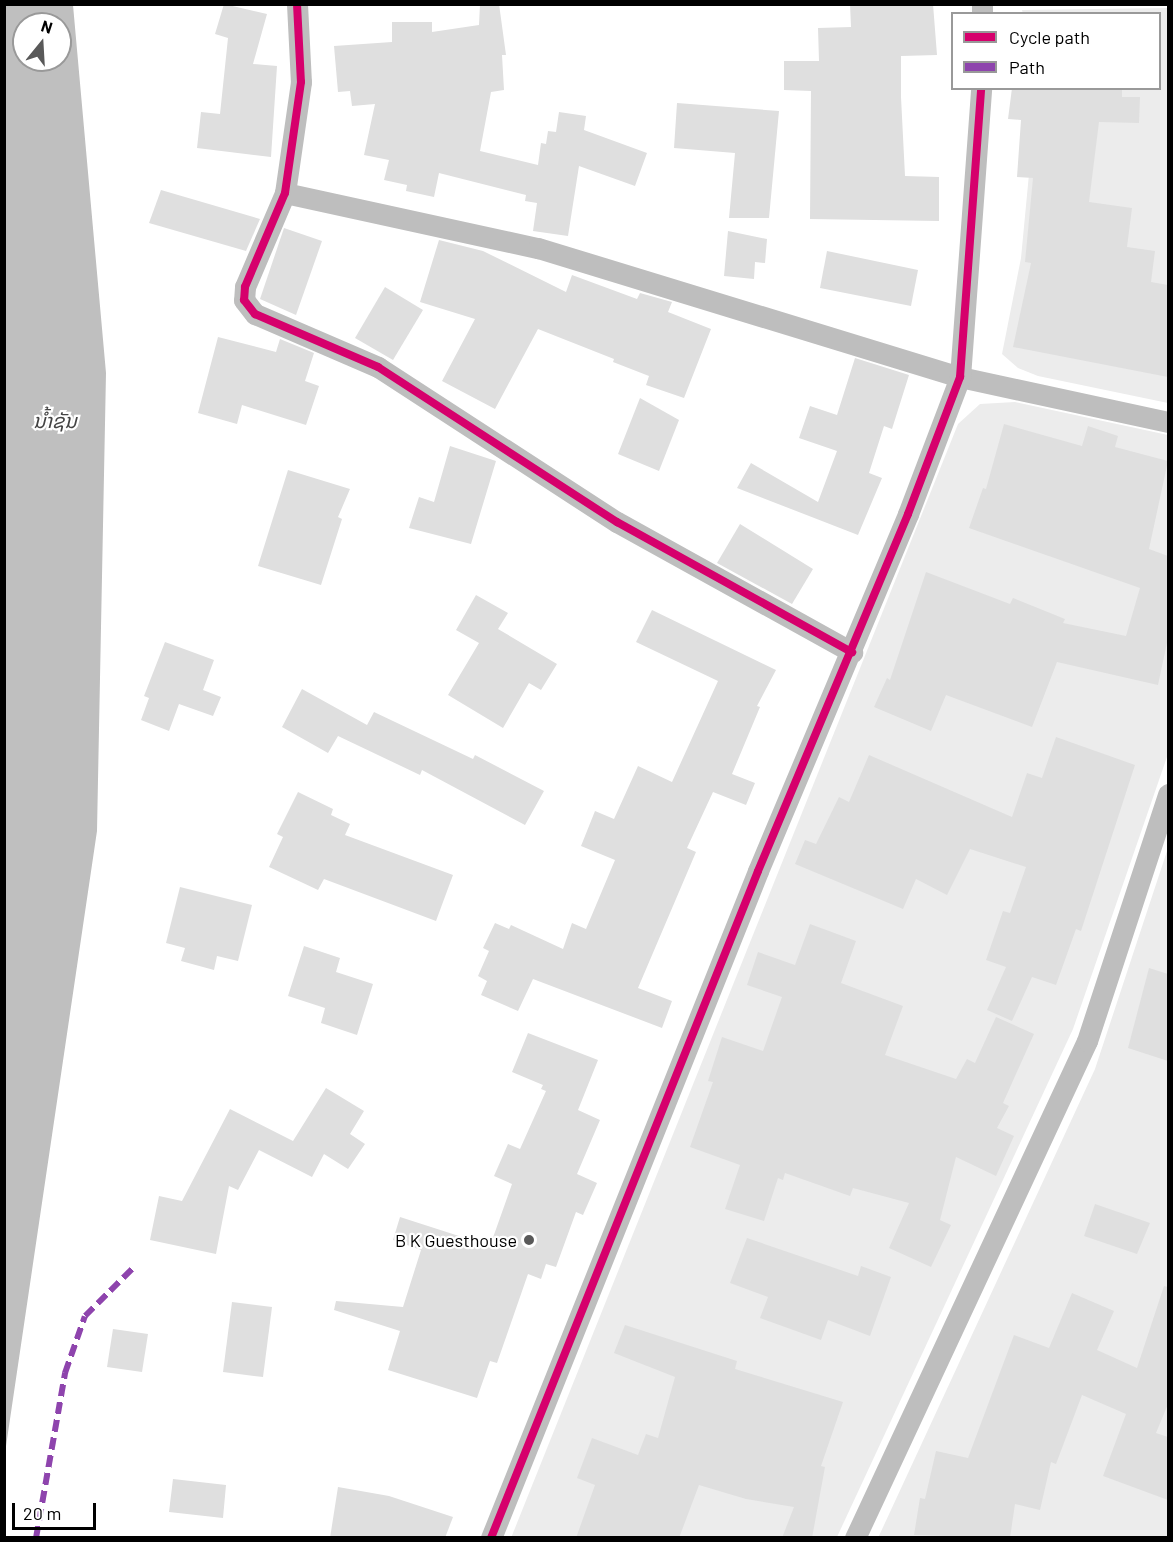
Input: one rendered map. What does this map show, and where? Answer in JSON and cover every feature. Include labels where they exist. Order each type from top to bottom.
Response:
[{"type":"street","points":[[297,4],[301,82],[285,193],[245,287],[244,300],[255,314],[378,367],[617,522],[852,652]]},
{"type":"street","points":[[491,1538],[758,871],[852,652],[960,377],[981,90]]},
{"type":"street","points":[[285,193],[538,248],[960,377],[1168,422]]},
{"type":"street","points":[[855,1538],[1087,1041],[1168,794]]},
{"type":"shaded area","points":[[1168,8],[1168,403],[1038,376],[1018,368],[1002,354],[1021,258],[1031,153],[1031,90],[1161,90],[1161,12],[1022,12],[1022,10]]},
{"type":"shaded area","points":[[1015,402],[1168,435],[1168,754],[1073,1029],[837,1537],[511,1538],[958,424],[980,404]]},
{"type":"shaded area","points":[[1168,848],[1168,1537],[878,1538],[1095,1069]]},
{"type":"water","name":"ນ້ຳຊັນ","points":[[4,5],[73,5],[106,373],[97,831],[5,1453]]},
{"type":"building","points":[[224,4],[267,14],[253,64],[277,66],[271,157],[197,148],[201,112],[220,114],[228,38],[215,34]]},
{"type":"building","points":[[480,4],[499,4],[506,55],[502,55],[504,90],[491,92],[480,151],[538,165],[541,143],[546,144],[548,131],[556,132],[559,112],[586,116],[584,130],[647,153],[635,186],[579,166],[568,236],[533,231],[537,203],[525,201],[526,195],[439,173],[434,197],[406,191],[407,185],[384,180],[389,160],[364,155],[375,104],[352,106],[350,91],[338,92],[334,46],[392,42],[392,22],[432,22],[432,32],[479,25]]},
{"type":"building","points":[[850,4],[933,4],[937,55],[901,56],[901,97],[905,176],[939,177],[939,221],[810,219],[811,91],[784,90],[784,61],[819,61],[818,28],[851,27]]},
{"type":"building","points":[[1012,90],[1122,90],[1122,97],[1140,97],[1139,123],[1099,122],[1089,202],[1132,208],[1127,247],[1155,251],[1151,282],[1168,285],[1168,377],[1013,347],[1031,263],[1025,262],[1033,178],[1017,177],[1021,120],[1008,119]]},
{"type":"building","points":[[677,103],[779,111],[769,218],[729,218],[735,153],[674,148]]},
{"type":"building","points":[[161,190],[260,219],[246,251],[149,223]]},
{"type":"building","points":[[284,228],[322,241],[296,315],[260,299]]},
{"type":"building","points":[[728,231],[767,239],[765,263],[755,262],[754,279],[724,276]]},
{"type":"building","points":[[439,240],[483,251],[566,292],[572,275],[637,299],[640,293],[672,302],[668,312],[711,329],[684,398],[646,385],[649,376],[613,362],[614,359],[538,329],[495,409],[442,381],[475,319],[420,302]]},
{"type":"building","points":[[827,251],[918,270],[911,306],[820,288]]},
{"type":"building","points":[[385,287],[423,310],[393,360],[355,338]]},
{"type":"building","points":[[218,337],[276,352],[280,339],[314,353],[305,381],[319,386],[306,425],[242,405],[237,424],[198,413]]},
{"type":"building","points":[[855,358],[909,375],[892,429],[884,426],[869,473],[882,478],[858,535],[737,488],[751,463],[818,502],[837,451],[799,438],[810,406],[837,415]]},
{"type":"building","points":[[640,398],[679,420],[659,471],[618,454]]},
{"type":"building","points":[[1004,424],[1082,446],[1088,426],[1118,436],[1115,447],[1168,461],[1149,549],[1168,556],[1168,638],[1158,685],[1057,662],[1032,727],[946,695],[931,731],[874,707],[887,678],[890,680],[926,572],[1010,604],[1013,598],[1065,619],[1063,623],[1126,636],[1140,588],[969,528],[983,488],[986,489]]},
{"type":"building","points":[[450,446],[496,461],[471,544],[409,528],[419,497],[434,502]]},
{"type":"building","points":[[288,470],[350,489],[338,517],[342,519],[321,585],[258,566]]},
{"type":"building","points":[[740,524],[813,569],[792,604],[717,563]]},
{"type":"building","points":[[476,595],[508,613],[498,629],[557,664],[541,690],[529,683],[503,728],[448,695],[479,643],[456,630]]},
{"type":"building","points":[[652,610],[776,670],[757,706],[760,707],[732,774],[755,783],[746,805],[713,792],[687,848],[696,852],[638,988],[672,1001],[662,1028],[533,979],[518,1011],[481,995],[487,981],[478,976],[489,951],[483,948],[495,923],[509,929],[511,925],[563,949],[572,923],[586,929],[615,860],[581,846],[595,811],[614,819],[638,766],[672,782],[718,681],[636,642]]},
{"type":"building","points":[[165,642],[214,660],[203,690],[221,697],[213,716],[179,704],[169,731],[141,720],[149,698],[144,696]]},
{"type":"building","points":[[302,689],[367,725],[374,712],[473,759],[475,755],[544,791],[525,825],[422,770],[420,775],[338,736],[328,753],[282,727]]},
{"type":"building","points":[[1056,737],[1135,765],[1081,931],[1076,929],[1056,985],[1032,977],[1012,1021],[987,1010],[1006,967],[986,960],[1003,911],[1010,913],[1026,867],[970,849],[947,895],[916,879],[903,909],[795,864],[805,840],[816,844],[839,797],[849,802],[869,755],[1012,817],[1027,773],[1042,778]]},
{"type":"building","points":[[298,792],[333,809],[331,815],[350,824],[345,835],[453,875],[436,921],[324,879],[318,890],[269,867],[283,837],[277,834]]},
{"type":"building","points":[[180,887],[252,905],[238,961],[217,956],[214,970],[181,961],[185,948],[166,943]]},
{"type":"building","points":[[810,924],[856,941],[841,983],[903,1006],[885,1055],[956,1079],[967,1059],[975,1063],[996,1017],[1034,1034],[1003,1103],[1009,1106],[997,1128],[1014,1136],[996,1176],[956,1157],[940,1220],[951,1225],[931,1267],[889,1248],[909,1203],[853,1188],[850,1196],[785,1173],[783,1180],[778,1178],[764,1221],[725,1209],[740,1165],[690,1147],[713,1082],[708,1081],[722,1037],[763,1051],[782,997],[747,985],[758,952],[795,965]]},
{"type":"building","points":[[304,946],[340,958],[336,972],[373,984],[357,1035],[321,1023],[325,1008],[288,996]]},
{"type":"building","points":[[1149,968],[1168,974],[1168,1061],[1128,1048]]},
{"type":"building","points":[[528,1033],[598,1060],[578,1110],[600,1120],[577,1174],[597,1183],[583,1215],[576,1212],[556,1267],[546,1264],[541,1279],[528,1274],[497,1363],[490,1361],[477,1398],[388,1370],[400,1331],[334,1310],[336,1301],[403,1307],[421,1250],[393,1240],[400,1217],[490,1246],[512,1184],[494,1176],[508,1144],[520,1149],[546,1091],[541,1089],[543,1085],[512,1072]]},
{"type":"building","points":[[326,1088],[364,1111],[350,1134],[365,1144],[348,1169],[324,1154],[312,1177],[259,1150],[238,1190],[229,1186],[216,1254],[150,1240],[159,1196],[182,1201],[230,1109],[293,1141]]},
{"type":"building","points":[[1095,1204],[1150,1223],[1137,1254],[1084,1236]]},
{"type":"building","points":[[747,1238],[858,1276],[861,1266],[891,1277],[870,1336],[828,1320],[821,1340],[760,1318],[768,1297],[730,1283]]},
{"type":"building","points":[[1164,1286],[1168,1287],[1168,1404],[1156,1433],[1168,1437],[1168,1500],[1103,1476],[1126,1414],[1082,1395],[1056,1464],[1051,1462],[1040,1510],[1015,1504],[1010,1538],[914,1535],[920,1498],[925,1499],[936,1451],[968,1458],[1014,1335],[1049,1348],[1072,1293],[1114,1311],[1097,1350],[1137,1368]]},
{"type":"building","points":[[232,1302],[272,1307],[263,1377],[223,1372]]},
{"type":"building","points":[[625,1325],[737,1361],[735,1369],[843,1402],[821,1466],[825,1467],[812,1538],[782,1538],[794,1507],[746,1499],[699,1485],[679,1538],[576,1538],[595,1485],[577,1478],[592,1438],[638,1455],[646,1434],[658,1438],[675,1377],[614,1353]]},
{"type":"building","points":[[113,1329],[148,1334],[142,1372],[107,1367]]},
{"type":"building","points":[[173,1479],[226,1485],[223,1518],[169,1512]]},
{"type":"building","points":[[338,1487],[389,1496],[453,1517],[445,1538],[330,1538]]},
{"type":"marked path","points":[[36,1538],[65,1373],[85,1316],[135,1266]]},
{"type":"cycle path","points":[[297,4],[301,82],[285,193],[245,287],[244,300],[255,314],[378,367],[617,522],[852,652]]},
{"type":"cycle path","points":[[491,1538],[758,871],[908,514],[960,377],[981,90]]},
{"type":"place","name":"B K Guesthouse","points":[[529,1240]]}]
